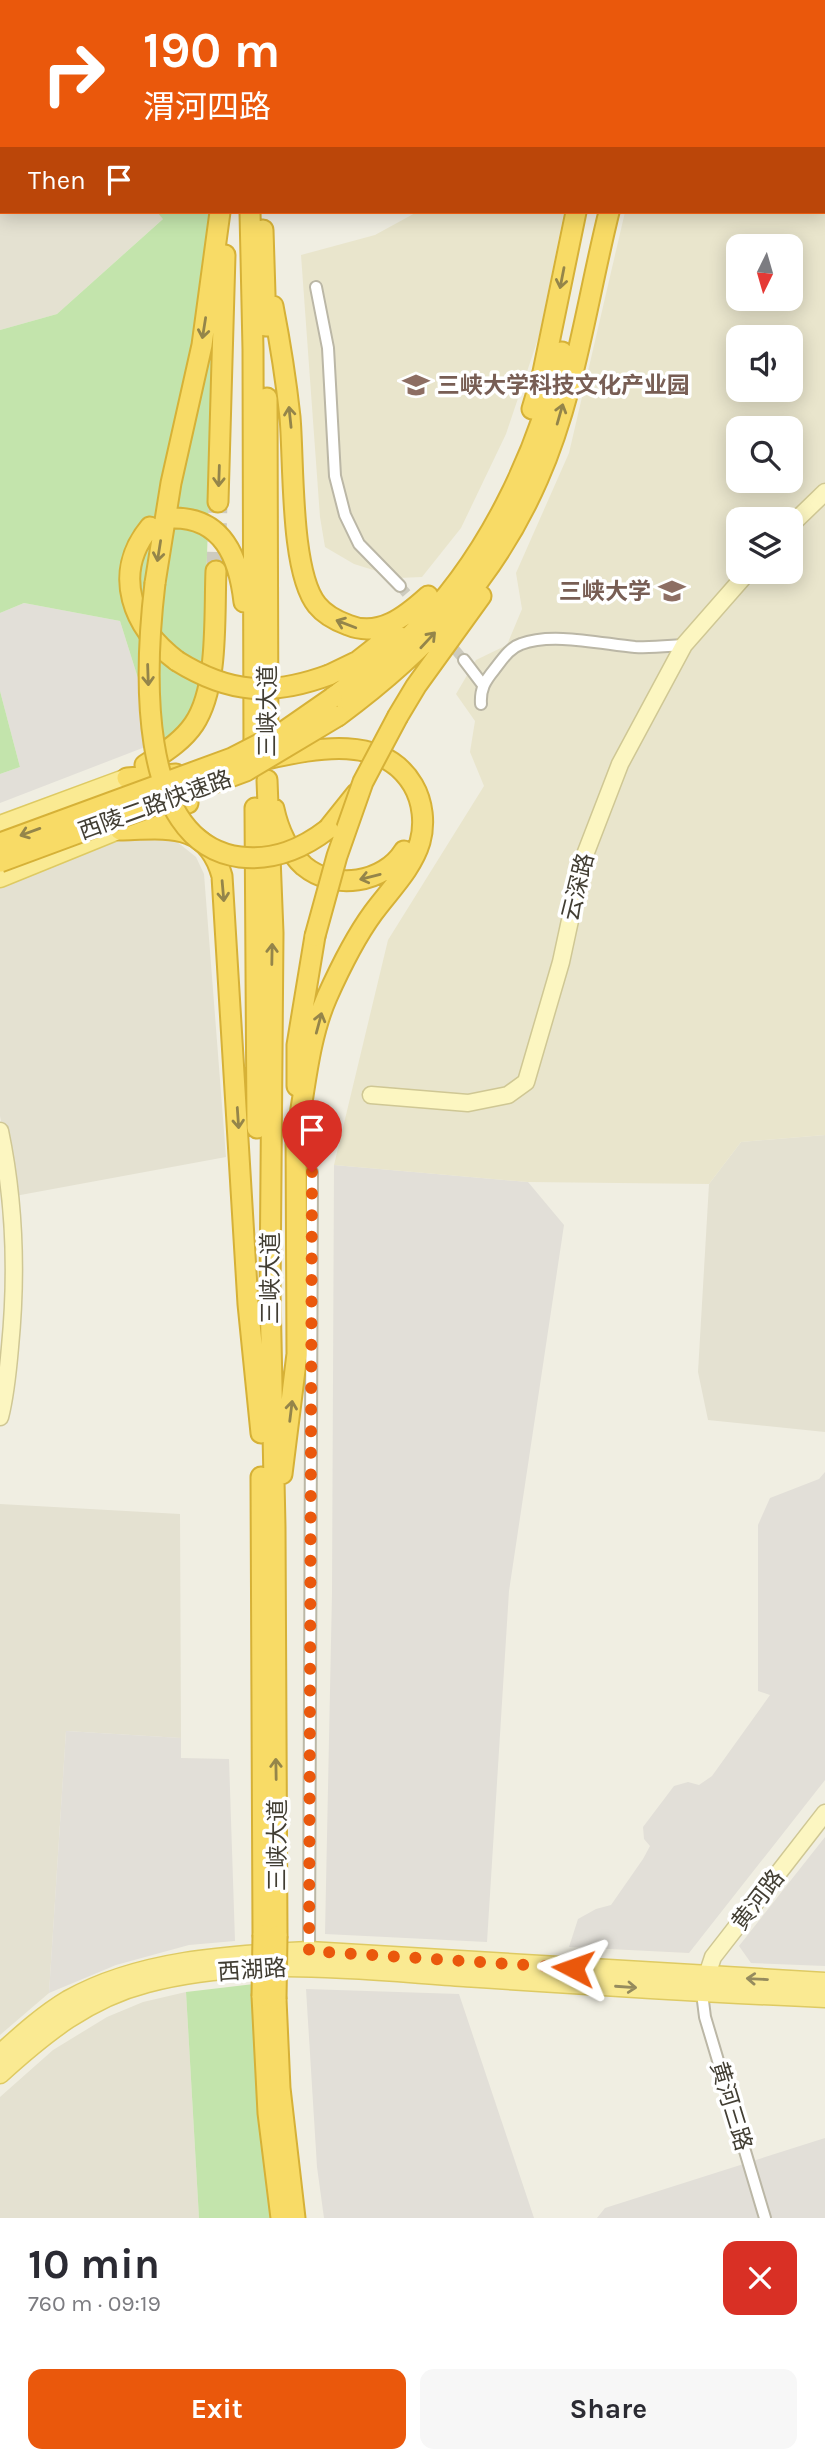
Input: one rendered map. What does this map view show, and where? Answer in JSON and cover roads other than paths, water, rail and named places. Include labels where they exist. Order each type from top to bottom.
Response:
[{"type":"highway","points":[[218,502],[224,346],[222,214]]},
{"type":"highway","points":[[222,214],[202,345],[171,483],[155,583],[148,656],[156,750],[167,792],[177,815],[201,842],[234,856],[250,858],[289,852],[315,839],[328,829],[363,782]]},
{"type":"highway","name":"三峡大道","points":[[250,214],[260,253],[261,1433],[270,1935]]},
{"type":"highway","name":"三峡大道","points":[[261,752],[253,709],[263,214]]},
{"type":"highway","points":[[150,527],[143,535],[133,561],[130,586],[132,601],[144,628],[155,642],[177,661],[212,680],[256,690],[295,686],[330,675],[358,661],[387,639],[428,596],[483,520],[525,431],[543,372],[576,214]]},
{"type":"highway","name":"西陵二路快速路","points":[[0,843],[197,773],[335,707],[412,634],[478,552],[500,514],[536,435],[557,373],[595,214]]},
{"type":"highway","name":"西陵二路快速路","points":[[0,862],[246,771],[335,707],[410,659],[481,580],[538,479],[560,415],[609,214]]},
{"type":"highway","points":[[260,253],[290,416],[299,545],[306,586],[317,606],[355,628],[373,629],[388,625],[408,615],[428,596]]},
{"type":"highway","points":[[275,1527],[297,1354],[297,1045],[315,936],[337,856],[363,782],[416,686],[499,570],[513,542],[518,517]]},
{"type":"highway","points":[[172,518],[187,518],[211,529],[226,543],[237,565],[246,619],[253,709]]},
{"type":"highway","points":[[127,778],[177,744],[194,725],[204,705],[212,662],[216,571]]},
{"type":"highway","points":[[127,778],[197,773],[329,749],[362,750],[391,760],[407,775],[417,791],[422,808],[419,843],[408,865],[350,949],[318,1020],[296,1138]]},
{"type":"highway","points":[[152,816],[310,757],[338,755],[365,759],[385,767],[409,794],[414,817],[411,839],[390,869],[376,877],[350,881],[328,878],[304,866],[291,850],[261,782]]},
{"type":"highway","name":"三峡大道","points":[[261,782],[273,933],[270,1293],[275,1527],[268,2113],[281,2218]]},
{"type":"highway","points":[[120,830],[189,833],[206,844],[216,857],[222,876],[248,1304],[261,1433]]},
{"type":"highway","name":"三峡大道","points":[[269,1998],[295,2218]]},
{"type":"main road","points":[[0,825],[127,778]]},
{"type":"main road","points":[[42,809],[67,804],[87,809],[93,824],[91,832],[71,848]]},
{"type":"main road","points":[[0,877],[152,816]]},
{"type":"main road","name":"西湖路","points":[[0,2054],[28,2029],[68,2001],[142,1972],[219,1957],[309,1951],[704,1984],[825,1998]]},
{"type":"main road","name":"西湖路","points":[[0,2074],[42,2036],[81,2008],[146,1983],[212,1972],[307,1966],[704,1984],[825,1982]]},
{"type":"street","points":[[316,287],[328,348],[335,476],[345,515],[359,544],[400,586]]},
{"type":"street","points":[[803,513],[825,492]]},
{"type":"street","name":"云深路","points":[[371,1095],[468,1103],[508,1095],[526,1082],[561,962],[583,860],[620,764],[684,645],[737,584]]},
{"type":"street","points":[[481,704],[483,685],[513,647],[536,640],[637,647],[684,645]]},
{"type":"street","points":[[464,660],[483,685]]},
{"type":"street","points":[[0,1131],[12,1212],[15,1274],[10,1350],[0,1417]]},
{"type":"street","points":[[309,1951],[312,1172]]},
{"type":"street","points":[[0,1191],[4,1256],[0,1352]]},
{"type":"street","name":"黄河路","points":[[704,1984],[713,1956],[825,1813]]},
{"type":"street","name":"黄河三路","points":[[704,1984],[705,2017],[765,2218]]},
{"type":"tunnel","points":[[216,571],[218,502]]},
{"type":"tunnel","points":[[400,586],[419,608]]},
{"type":"tunnel","points":[[445,638],[464,660]]},
{"type":"place","name":"三峡大学科技文化产业园","points":[[416,385]]},
{"type":"place","name":"三峡大学","points":[[672,591]]}]
